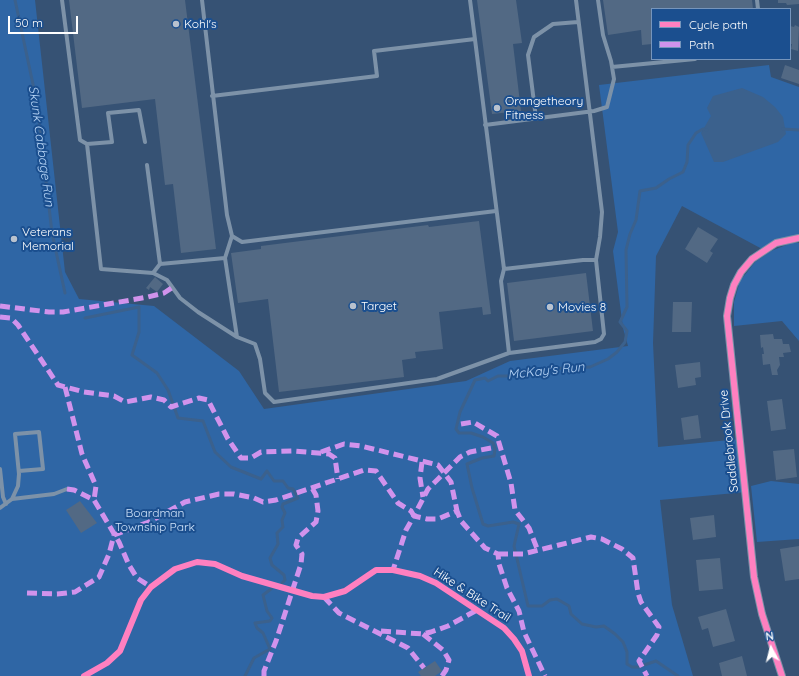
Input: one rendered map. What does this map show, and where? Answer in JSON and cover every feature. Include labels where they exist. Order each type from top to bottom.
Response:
[{"type":"street","name":"Saddlebrook Drive","points":[[782,676],[762,614],[754,577],[727,316],[734,285],[741,272],[752,259],[776,243],[799,238]]},
{"type":"lane","points":[[62,0],[80,140],[87,144],[112,142],[108,113],[139,110],[145,142]]},
{"type":"lane","points":[[202,0],[227,215],[232,236],[225,258],[237,337]]},
{"type":"lane","points":[[470,0],[504,268],[500,281],[509,353]]},
{"type":"lane","points":[[87,144],[101,269],[153,273],[167,280],[180,298],[237,337],[255,344],[260,359],[265,393],[274,402],[437,379],[509,353],[595,342],[601,339],[604,334],[596,260],[602,212],[576,0]]},
{"type":"lane","points":[[485,124],[590,112],[607,107],[614,78],[602,35],[598,0]]},
{"type":"lane","points":[[536,118],[528,55],[534,37],[552,24],[578,22]]},
{"type":"lane","points":[[212,96],[377,76],[374,51],[475,39]]},
{"type":"lane","points":[[612,68],[686,60]]},
{"type":"lane","points":[[147,165],[160,264],[153,273]]},
{"type":"lane","points":[[232,236],[242,242],[496,211]]},
{"type":"lane","points":[[160,264],[225,258]]},
{"type":"lane","points":[[504,268],[596,260]]},
{"type":"lane","points":[[0,508],[12,499],[18,486],[19,471],[15,434],[39,432],[43,469],[19,471]]},
{"type":"lane","points":[[0,469],[3,497],[6,504]]},
{"type":"lane","points":[[12,499],[54,494],[67,489]]},
{"type":"green space","name":"Boardman Township Park","points":[[0,0],[35,0],[65,272],[79,299],[154,306],[239,371],[264,409],[466,381],[510,361],[628,346],[623,328],[613,251],[618,232],[599,85],[769,65],[771,77],[799,87],[799,238],[764,250],[682,206],[656,256],[653,343],[658,447],[740,439],[746,492],[660,500],[672,605],[693,676],[0,676]]},
{"type":"green space","points":[[791,243],[799,243],[799,341],[782,321],[734,326],[734,302],[740,281],[755,262],[771,251]]},
{"type":"green space","points":[[771,481],[799,484],[799,539],[757,542],[751,486]]},
{"type":"shaded area","points":[[742,88],[763,97],[775,107],[783,117],[786,134],[778,142],[723,162],[714,162],[701,133],[711,116],[707,108],[713,96]]},
{"type":"building","points":[[69,0],[185,0],[216,249],[181,253],[173,184],[165,185],[155,99],[82,108]]},
{"type":"building","points":[[477,0],[516,0],[522,43],[513,44],[521,111],[492,114]]},
{"type":"building","points":[[603,0],[752,0],[753,8],[651,8],[651,44],[642,45],[641,30],[608,35]]},
{"type":"building","points":[[778,0],[799,0],[799,4],[787,5],[786,3],[778,3]]},
{"type":"building","points":[[795,25],[799,27],[798,51],[791,49],[791,26],[794,27]]},
{"type":"building","points":[[785,65],[799,70],[799,84],[781,78]]},
{"type":"building","name":"Target","points":[[479,221],[491,314],[483,315],[482,307],[439,312],[443,349],[415,352],[416,358],[402,360],[404,377],[279,392],[268,299],[238,303],[231,253],[261,249],[261,246],[428,225],[429,227]]},
{"type":"building","points":[[698,227],[718,239],[710,251],[713,253],[707,263],[685,249]]},
{"type":"building","name":"Movies 8","points":[[586,273],[593,331],[514,341],[507,283]]},
{"type":"building","points":[[155,277],[163,284],[157,292],[150,287],[149,290],[146,288]]},
{"type":"building","points":[[673,302],[692,302],[691,332],[672,332]]},
{"type":"building","points":[[773,334],[774,339],[782,339],[783,344],[789,344],[791,352],[783,353],[784,357],[779,357],[780,365],[777,370],[778,375],[772,375],[770,364],[763,365],[762,354],[764,354],[763,347],[761,348],[760,335]]},
{"type":"building","points":[[700,362],[701,377],[695,378],[696,385],[678,388],[675,365]]},
{"type":"building","points":[[782,399],[786,429],[771,431],[767,401]]},
{"type":"building","points":[[698,415],[701,438],[684,440],[681,418]]},
{"type":"building","points":[[794,449],[797,477],[776,480],[773,451]]},
{"type":"building","points":[[80,501],[97,523],[81,533],[66,510]]},
{"type":"building","points":[[714,515],[716,537],[693,540],[690,518]]},
{"type":"building","points":[[799,546],[799,579],[785,581],[780,549]]},
{"type":"building","points":[[720,558],[723,589],[699,591],[696,560]]},
{"type":"building","points":[[726,609],[735,641],[713,647],[708,628],[702,630],[698,617]]},
{"type":"building","points":[[742,656],[747,676],[722,676],[719,663]]},
{"type":"building","points":[[435,661],[442,671],[435,676],[421,676],[418,672]]},
{"type":"waterway","name":"Skunk Cabbage Run","points":[[15,0],[37,103],[52,233],[65,293]]},
{"type":"waterway","name":"McKay's Run","points":[[678,676],[656,661],[638,667],[632,667],[627,664],[627,652],[623,642],[615,634],[604,626],[596,627],[582,624],[571,614],[569,606],[557,599],[550,600],[542,606],[528,606],[514,546],[519,524],[513,522],[488,526],[483,524],[472,488],[467,464],[482,458],[494,456],[495,449],[493,443],[483,437],[471,433],[459,433],[456,429],[460,412],[475,380],[485,378],[488,381],[498,376],[511,376],[547,369],[590,367],[608,359],[617,352],[625,342],[627,331],[620,322],[627,307],[626,250],[630,234],[636,220],[640,191],[656,188],[683,172],[687,162],[688,145],[696,133],[703,129],[707,130]]},
{"type":"waterway","name":"McKay's Run","points":[[783,129],[799,130]]},
{"type":"waterway","name":"Skunk Cabbage Run","points":[[85,318],[139,307],[139,332],[132,355],[157,373],[168,390],[178,418],[203,421],[215,452],[231,467],[261,479],[267,471],[274,481],[283,481],[288,488],[293,489],[298,498],[283,504],[282,507],[285,513],[282,520],[283,527],[277,533],[278,544],[270,558],[272,565],[284,575],[285,580],[282,583]]},
{"type":"waterway","name":"Skunk Cabbage Run","points":[[245,676],[254,658],[270,649],[263,633],[257,628],[255,623],[270,621],[272,618],[267,611],[263,595],[271,589]]},
{"type":"marked path","points":[[0,306],[49,312],[63,312],[148,297],[164,293],[173,287]]},
{"type":"marked path","points":[[0,317],[11,318],[18,325],[58,385],[84,392],[114,396],[125,402],[151,397],[164,400],[171,407],[199,398],[208,400],[228,439],[241,458],[251,458],[261,452],[293,451],[329,454],[335,458],[338,479]]},
{"type":"marked path","points":[[65,387],[82,454],[96,486],[94,500]]},
{"type":"marked path","points":[[461,424],[473,422],[497,436],[511,483],[515,510],[529,528],[538,551]]},
{"type":"marked path","points":[[321,452],[344,444],[361,446],[438,465],[451,482],[457,511]]},
{"type":"marked path","points":[[491,448],[470,452],[460,457],[428,489],[414,516],[427,519],[438,519],[457,511],[461,521],[485,548],[498,554],[499,564],[507,588],[519,611],[524,632],[545,676]]},
{"type":"marked path","points":[[422,462],[420,478],[423,497]]},
{"type":"marked path","points":[[27,593],[57,594],[75,592],[99,577],[109,554],[114,535],[149,522],[185,502],[219,494],[234,494],[254,498],[263,502],[276,500],[364,470],[376,471],[398,503],[411,511],[414,516],[406,530],[393,570]]},
{"type":"marked path","points":[[264,676],[264,671],[276,641],[301,564],[302,554],[296,545],[298,538],[316,522],[318,511],[316,495],[312,488]]},
{"type":"marked path","points":[[67,489],[74,490],[94,500],[119,542],[129,565],[137,578],[151,587]]},
{"type":"marked path","points":[[498,554],[523,554],[591,537],[602,539],[622,549],[633,558],[638,593],[641,602],[659,627],[657,635],[639,661],[647,676]]},
{"type":"marked path","points":[[324,597],[339,613],[408,648],[424,668]]},
{"type":"marked path","points":[[381,631],[423,634],[448,626],[477,610]]},
{"type":"marked path","points":[[423,634],[443,650],[449,660],[446,670],[442,676]]},
{"type":"cycle path","points":[[782,676],[762,614],[754,577],[727,316],[734,285],[741,272],[752,259],[776,243],[799,238]]},
{"type":"cycle path","name":"Hike & Bike Trail","points":[[84,676],[107,663],[120,651],[141,600],[151,587],[175,569],[197,562],[215,564],[242,576],[312,596],[324,597],[345,591],[376,570],[393,570],[420,576],[436,583],[504,628],[522,651],[529,676]]},
{"type":"place","name":"Kohl's","points":[[176,24]]},
{"type":"place","name":"Orangetheory Fitness","points":[[497,108]]},
{"type":"place","name":"Veterans Memorial","points":[[14,239]]},
{"type":"place","name":"Target","points":[[353,306]]},
{"type":"place","name":"Movies 8","points":[[550,307]]}]
